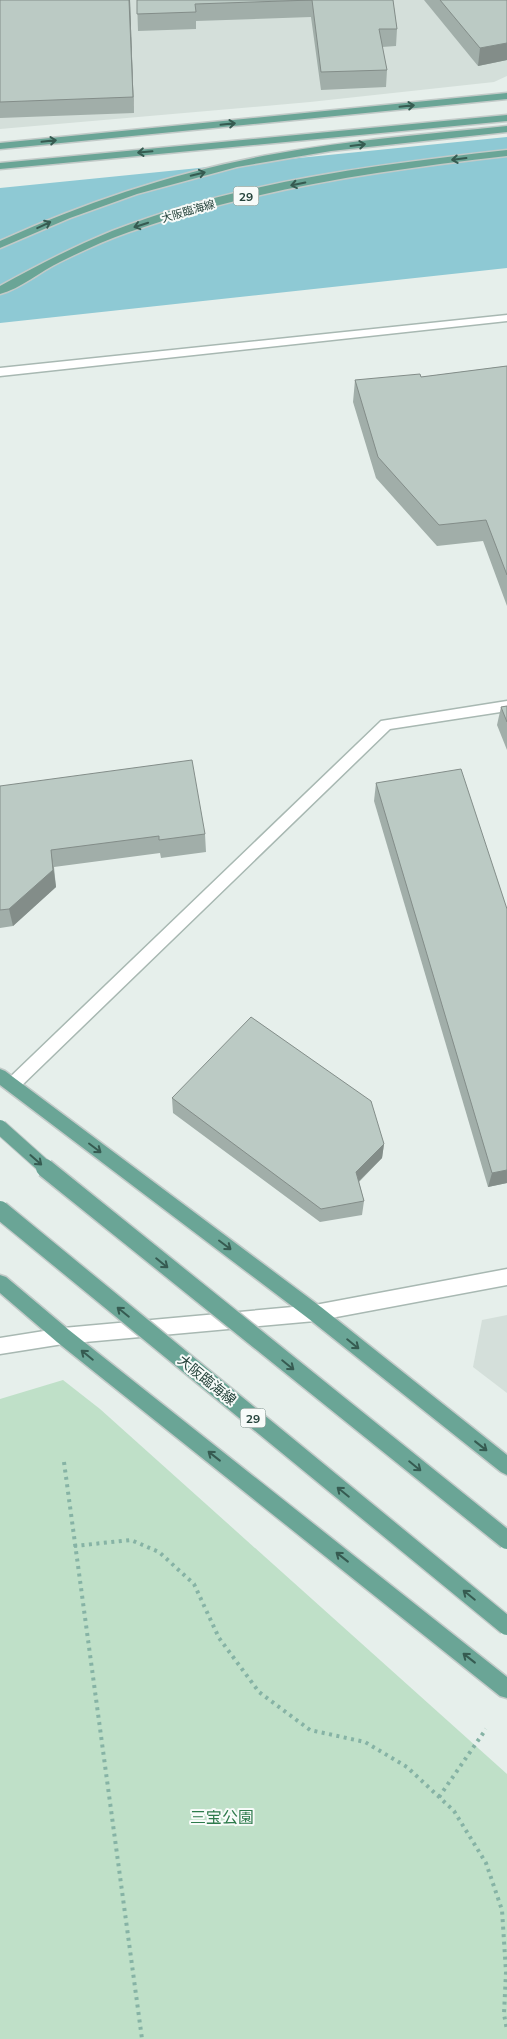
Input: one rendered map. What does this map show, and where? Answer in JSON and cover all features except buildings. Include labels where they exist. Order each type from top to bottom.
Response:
[{"type":"main road","points":[[0,146],[507,96]]},
{"type":"main road","points":[[0,166],[507,118]]},
{"type":"main road","points":[[0,245],[55,220],[110,199],[221,168],[339,147],[507,129]]},
{"type":"main road","name":"大阪臨海線","points":[[0,291],[68,254],[129,229],[192,209],[320,180],[423,163],[507,153]]},
{"type":"main road","points":[[6,1080],[315,1313],[507,1466]]},
{"type":"main road","points":[[0,1127],[107,1220],[507,1540]]},
{"type":"main road","name":"大阪臨海線","points":[[0,1210],[507,1626]]},
{"type":"main road","points":[[0,1283],[62,1336],[507,1689]]},
{"type":"street","points":[[0,372],[507,318]]},
{"type":"street","points":[[6,1080],[386,725],[507,706]]},
{"type":"street","points":[[0,1346],[62,1336],[315,1313],[507,1277]]},
{"type":"path","points":[[64,1462],[142,2039]]},
{"type":"path","points":[[74,1546],[131,1540],[159,1552],[194,1584],[219,1638],[258,1692],[310,1730],[366,1742],[407,1767],[454,1811],[486,1863],[502,1910],[506,1972],[504,2014],[507,2030]]},
{"type":"path","points":[[439,1797],[486,1729]]},
{"type":"shaded area","points":[[0,0],[507,0],[507,76],[494,82],[310,102],[0,129]]},
{"type":"shaded area","points":[[507,1315],[507,1393],[473,1367],[482,1320]]},
{"type":"green space","name":"三宝公園","points":[[63,1380],[100,1409],[507,1774],[507,2039],[0,2039],[0,1399]]},
{"type":"water","points":[[507,137],[507,268],[0,323],[0,188]]}]
